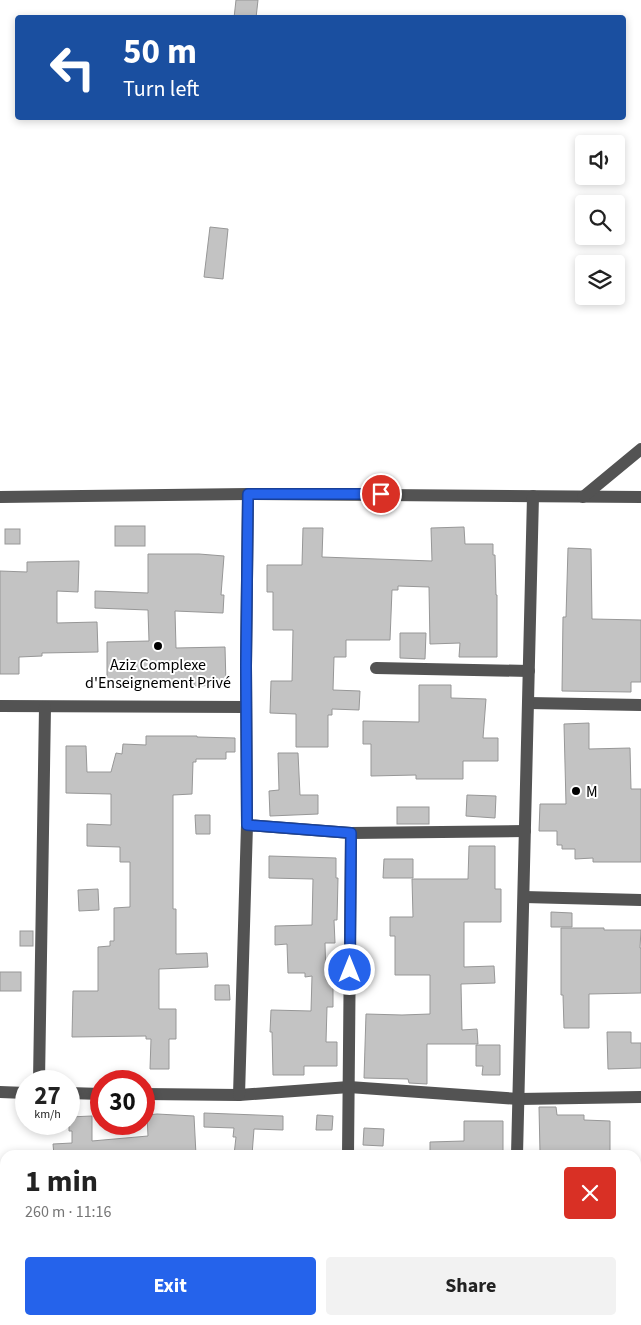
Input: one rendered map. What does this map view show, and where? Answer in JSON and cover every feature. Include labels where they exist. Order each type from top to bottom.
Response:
[{"type":"street","points":[[583,497],[641,449]]},
{"type":"street","points":[[0,497],[248,494],[641,497]]},
{"type":"street","points":[[238,1095],[247,825],[248,494]]},
{"type":"street","points":[[517,1150],[533,496]]},
{"type":"street","points":[[376,668],[529,671]]},
{"type":"street","points":[[528,703],[641,705]]},
{"type":"street","points":[[0,706],[246,707]]},
{"type":"street","points":[[39,1070],[45,707]]},
{"type":"street","points":[[247,825],[351,833],[525,831]]},
{"type":"street","points":[[348,1150],[351,833]]},
{"type":"street","points":[[524,897],[641,900]]},
{"type":"street","points":[[155,1094],[238,1095],[349,1087],[519,1099],[641,1097]]},
{"type":"street","points":[[0,1092],[15,1093]]},
{"type":"building","points":[[236,0],[258,0],[256,15],[234,15]]},
{"type":"building","points":[[210,227],[228,229],[223,279],[204,277]]},
{"type":"building","points":[[115,526],[145,526],[145,546],[115,546]]},
{"type":"building","points":[[464,527],[465,544],[493,544],[497,595],[497,657],[459,657],[460,643],[430,644],[429,587],[398,586],[398,590],[392,590],[390,640],[346,640],[346,657],[334,657],[333,690],[360,691],[359,710],[332,709],[332,715],[328,715],[328,747],[296,747],[296,714],[270,713],[271,681],[292,681],[293,630],[273,630],[273,592],[267,592],[267,565],[302,565],[303,528],[323,528],[322,557],[432,561],[431,528]]},
{"type":"building","points":[[5,529],[20,529],[20,544],[5,544]]},
{"type":"building","points":[[568,548],[591,549],[592,619],[641,620],[641,682],[631,682],[631,692],[562,691],[563,617],[566,617]]},
{"type":"building","points":[[148,554],[224,556],[221,595],[224,595],[223,613],[175,611],[176,648],[225,647],[226,685],[194,686],[194,683],[107,684],[107,642],[149,641],[148,610],[95,608],[95,591],[148,593]]},
{"type":"building","points":[[79,561],[78,592],[57,591],[57,623],[97,622],[98,652],[42,653],[42,656],[19,657],[19,674],[0,674],[0,571],[27,572],[27,562]]},
{"type":"building","points":[[400,633],[426,633],[425,659],[400,658]]},
{"type":"building","points":[[419,685],[451,685],[451,698],[486,699],[483,738],[498,738],[498,761],[463,761],[463,779],[416,779],[416,775],[371,776],[371,744],[363,744],[363,721],[419,722]]},
{"type":"building","points":[[589,723],[589,749],[630,748],[631,789],[641,789],[641,862],[593,862],[593,858],[575,859],[575,849],[562,849],[562,845],[557,845],[557,831],[539,831],[540,804],[566,804],[564,724]]},
{"type":"building","points":[[146,736],[235,738],[235,752],[226,752],[226,759],[196,759],[196,762],[193,762],[192,794],[173,795],[173,909],[176,909],[176,954],[207,953],[208,967],[159,969],[159,1009],[176,1009],[176,1039],[169,1039],[169,1069],[150,1069],[151,1039],[146,1039],[146,1036],[72,1037],[73,991],[98,991],[98,947],[110,946],[110,941],[114,941],[114,908],[130,907],[130,862],[120,862],[120,847],[87,846],[87,824],[111,825],[111,794],[66,793],[66,746],[86,746],[87,772],[111,772],[116,753],[122,754],[123,744],[146,745]]},
{"type":"building","points":[[278,753],[298,753],[300,795],[318,795],[318,814],[270,816],[269,791],[279,790]]},
{"type":"building","points":[[467,795],[496,796],[495,818],[466,816]]},
{"type":"building","points":[[397,807],[429,807],[429,824],[397,824]]},
{"type":"building","points":[[195,815],[210,815],[210,834],[196,834]]},
{"type":"building","points":[[469,846],[495,846],[495,889],[501,889],[501,922],[464,922],[464,967],[494,966],[495,983],[461,984],[462,1030],[477,1029],[478,1044],[427,1044],[427,1084],[409,1083],[408,1079],[364,1078],[366,1014],[430,1014],[430,975],[395,975],[395,936],[390,936],[390,917],[413,917],[412,879],[468,879]]},
{"type":"building","points":[[269,856],[336,858],[336,878],[338,878],[337,920],[334,920],[335,943],[325,943],[326,980],[333,980],[333,1007],[327,1007],[326,1042],[337,1042],[337,1066],[304,1066],[304,1075],[273,1075],[272,1032],[270,1032],[271,1010],[311,1011],[312,976],[305,977],[305,973],[288,973],[287,944],[275,945],[275,926],[312,925],[313,879],[269,878]]},
{"type":"building","points":[[384,859],[413,859],[413,878],[383,878]]},
{"type":"building","points":[[98,889],[99,910],[79,911],[78,890]]},
{"type":"building","points":[[551,912],[572,913],[572,927],[551,927]]},
{"type":"building","points":[[561,928],[641,930],[641,993],[589,994],[589,1028],[564,1028],[563,995],[561,995]]},
{"type":"building","points":[[20,931],[33,931],[33,946],[20,946]]},
{"type":"building","points":[[0,972],[21,972],[21,991],[0,991]]},
{"type":"building","points":[[215,985],[229,985],[230,1000],[215,1000]]},
{"type":"building","points":[[607,1032],[631,1032],[631,1043],[641,1043],[641,1068],[608,1069]]},
{"type":"building","points":[[476,1045],[500,1045],[500,1075],[482,1075],[483,1066],[476,1066]]},
{"type":"building","points":[[539,1107],[556,1107],[557,1115],[584,1115],[584,1120],[610,1121],[610,1150],[540,1150]]},
{"type":"building","points":[[204,1113],[283,1116],[283,1130],[254,1129],[252,1150],[235,1150],[236,1137],[233,1137],[234,1128],[204,1127]]},
{"type":"building","points":[[155,1114],[194,1116],[196,1150],[54,1150],[53,1144],[72,1143],[72,1135],[80,1135],[80,1117],[90,1116],[90,1135],[92,1135],[92,1141],[155,1135]]},
{"type":"building","points":[[317,1115],[333,1116],[332,1130],[316,1130]]},
{"type":"building","points":[[464,1121],[503,1121],[503,1150],[430,1150],[430,1142],[464,1141]]},
{"type":"building","points":[[364,1128],[384,1129],[383,1146],[363,1145]]},
{"type":"place","name":"Aziz Complexe d'Enseignement Privé","points":[[158,646]]},
{"type":"place","name":"M","points":[[576,791]]},
{"type":"route","points":[[350,970],[351,833],[247,825],[248,494],[381,494]]}]
